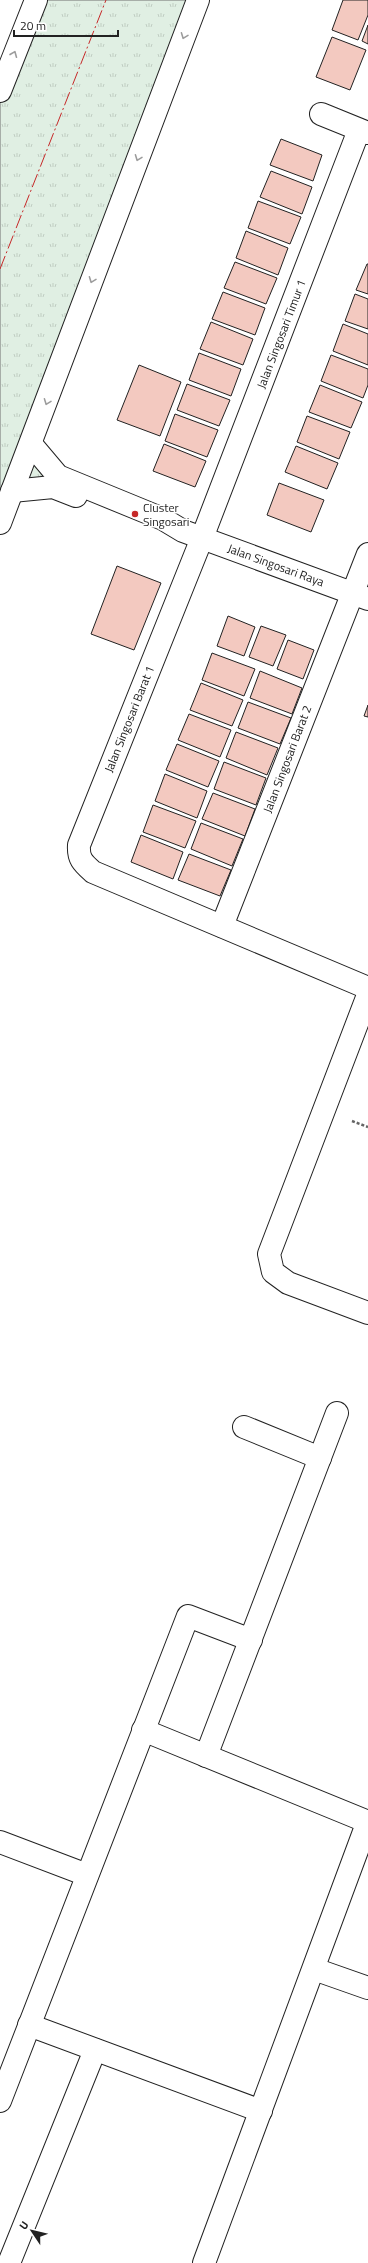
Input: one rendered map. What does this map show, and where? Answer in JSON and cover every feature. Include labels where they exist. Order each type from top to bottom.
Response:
[{"type":"street","points":[[0,91],[36,0]]},
{"type":"street","points":[[0,523],[198,0]]},
{"type":"street","points":[[321,114],[364,132]]},
{"type":"street","name":"Jalan Singosari Timur 1","points":[[193,535],[364,132]]},
{"type":"street","points":[[31,444],[56,481],[142,522],[193,535]]},
{"type":"street","points":[[12,491],[56,481]]},
{"type":"street","name":"Jalan Singosari Raya","points":[[193,535],[360,596]]},
{"type":"street","name":"Jalan Singosari Barat 1","points":[[193,535],[79,845],[78,856],[82,863],[93,872],[222,926]]},
{"type":"street","name":"Jalan Singosari Barat 2","points":[[222,926],[360,596],[368,554]]},
{"type":"street","points":[[222,926],[368,988]]},
{"type":"street","points":[[368,995],[269,1254],[273,1272],[288,1283],[368,1313]]},
{"type":"street","points":[[206,1756],[338,1413]]},
{"type":"street","points":[[244,1427],[320,1458]]},
{"type":"street","points":[[0,2101],[188,1616],[250,1640]]},
{"type":"street","points":[[143,1730],[368,1822],[204,2263]]},
{"type":"street","points":[[0,1842],[88,1875]]},
{"type":"street","points":[[314,1968],[368,1988]]},
{"type":"street","points":[[29,2025],[261,2111]]},
{"type":"street","points":[[9,2263],[95,2050]]},
{"type":"green space","points":[[36,0],[198,0],[31,443],[58,476],[12,491],[0,523],[0,91]]},
{"type":"building","points":[[343,0],[368,0],[368,15],[358,40],[332,30]]},
{"type":"building","points":[[368,25],[368,44],[362,41]]},
{"type":"building","points":[[332,37],[366,50],[350,90],[316,77]]},
{"type":"building","points":[[281,139],[322,155],[313,181],[270,165]]},
{"type":"building","points":[[271,171],[312,187],[302,214],[260,197]]},
{"type":"building","points":[[258,201],[301,217],[290,244],[248,228]]},
{"type":"building","points":[[246,231],[288,248],[278,275],[236,258]]},
{"type":"building","points":[[235,262],[277,278],[266,304],[224,288]]},
{"type":"building","points":[[368,264],[368,294],[356,290]]},
{"type":"building","points":[[223,292],[265,308],[255,335],[212,319]]},
{"type":"building","points":[[355,294],[368,299],[368,329],[345,321]]},
{"type":"building","points":[[211,322],[253,339],[243,365],[200,349]]},
{"type":"building","points":[[343,324],[368,334],[368,365],[333,351]]},
{"type":"building","points":[[199,353],[241,369],[231,396],[189,380]]},
{"type":"building","points":[[331,355],[368,369],[368,385],[363,398],[321,381]]},
{"type":"building","points":[[139,365],[181,382],[160,436],[117,420]]},
{"type":"building","points":[[187,384],[230,400],[219,426],[177,410]]},
{"type":"building","points":[[320,385],[362,402],[351,428],[309,412]]},
{"type":"building","points":[[175,414],[218,430],[207,457],[165,441]]},
{"type":"building","points":[[307,416],[350,432],[339,459],[297,442]]},
{"type":"building","points":[[164,444],[206,461],[195,487],[153,471]]},
{"type":"building","points":[[296,446],[338,463],[327,489],[285,472]]},
{"type":"building","points":[[279,483],[324,500],[311,532],[267,515]]},
{"type":"building","points":[[117,566],[161,583],[134,650],[91,634]]},
{"type":"building","points":[[228,616],[255,627],[244,656],[217,646]]},
{"type":"building","points":[[261,626],[286,635],[273,666],[249,657]]},
{"type":"building","points":[[288,640],[314,650],[303,679],[277,669]]},
{"type":"building","points":[[212,653],[255,669],[244,696],[202,680]]},
{"type":"building","points":[[260,671],[302,688],[292,714],[250,698]]},
{"type":"building","points":[[201,683],[243,700],[232,726],[190,710]]},
{"type":"building","points":[[248,702],[291,718],[280,744],[238,728]]},
{"type":"building","points":[[368,705],[368,717],[364,716]]},
{"type":"building","points":[[189,714],[231,730],[220,757],[178,740]]},
{"type":"building","points":[[236,732],[278,748],[267,775],[226,758]]},
{"type":"building","points":[[177,744],[219,761],[208,787],[166,770]]},
{"type":"building","points":[[224,762],[266,778],[256,805],[214,789]]},
{"type":"building","points":[[165,774],[207,791],[197,818],[155,801]]},
{"type":"building","points":[[213,793],[255,809],[245,836],[202,819]]},
{"type":"building","points":[[153,805],[196,821],[185,848],[143,832]]},
{"type":"building","points":[[201,823],[243,839],[232,866],[191,849]]},
{"type":"building","points":[[141,835],[183,852],[173,879],[131,862]]},
{"type":"building","points":[[189,854],[231,870],[220,896],[178,880]]},
{"type":"power","points":[[0,269],[106,0]]},
{"type":"place","name":"Cluster Singosari","points":[[135,514]]}]
